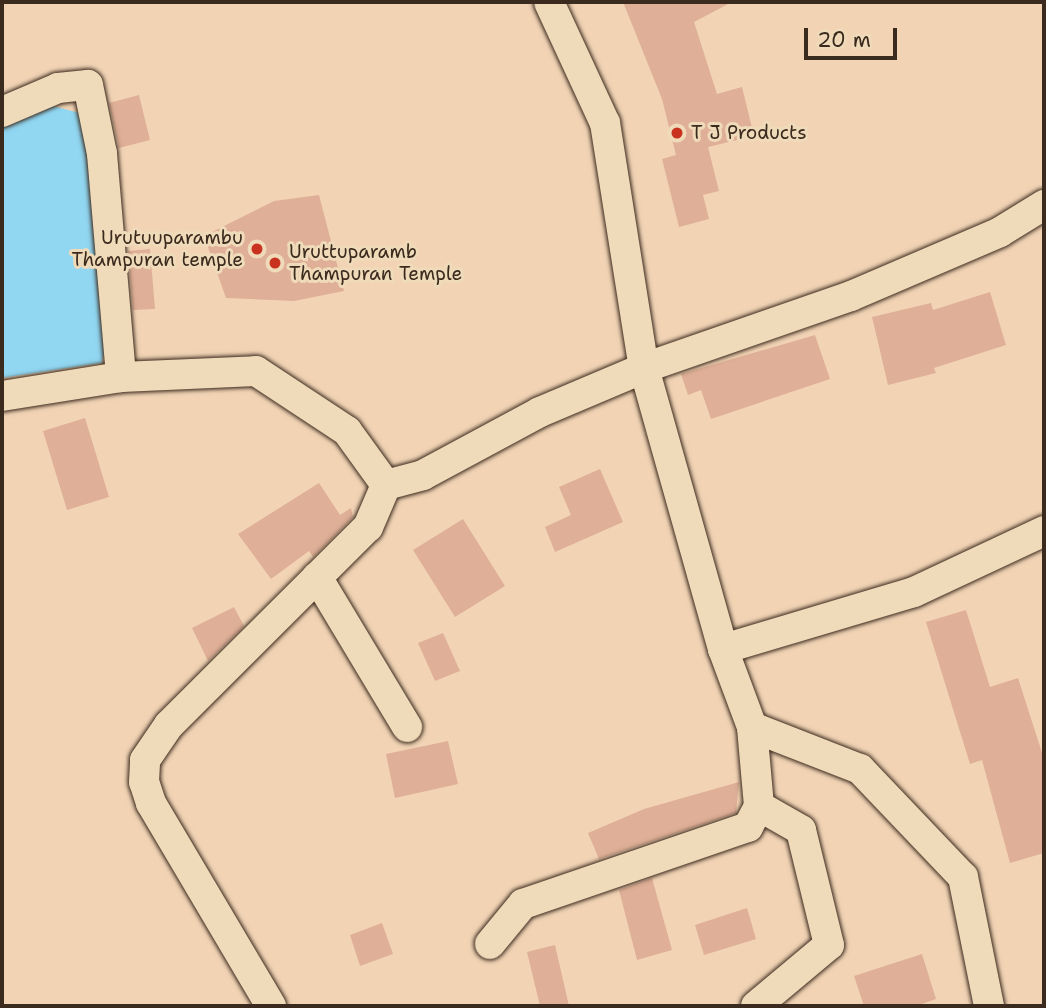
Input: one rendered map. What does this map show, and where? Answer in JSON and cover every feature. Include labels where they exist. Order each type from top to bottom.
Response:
[{"type":"street","points":[[490,944],[523,904],[737,832],[757,817],[759,806],[752,727],[723,649],[644,368],[605,123],[549,2]]},
{"type":"street","points":[[2,112],[58,88],[88,85],[102,154],[121,377]]},
{"type":"street","points":[[386,485],[423,475],[540,412],[644,368],[851,296],[1000,232],[1044,205]]},
{"type":"street","points":[[2,396],[121,377],[256,371],[347,430],[386,485]]},
{"type":"street","points":[[271,1006],[152,803],[144,782],[145,760],[169,725],[368,527],[386,485]]},
{"type":"street","points":[[723,649],[914,592],[1044,531]]},
{"type":"street","points":[[317,577],[407,727]]},
{"type":"street","points":[[752,727],[860,769],[963,877],[989,1006]]},
{"type":"street","points":[[756,1006],[829,946],[801,830],[759,806]]},
{"type":"water","points":[[38,102],[87,115],[115,297],[102,363],[2,378],[2,116]]},
{"type":"building","points":[[623,2],[732,2],[694,22],[717,94],[742,87],[754,136],[708,147],[719,191],[703,195],[709,219],[679,227],[662,159],[676,155],[662,99]]},
{"type":"building","points":[[139,95],[150,140],[119,148],[109,103]]},
{"type":"building","name":"Uruttuparamb Thampuran Temple","points":[[319,195],[344,291],[294,301],[226,298],[204,236],[274,201]]},
{"type":"building","points":[[150,249],[155,309],[133,310],[128,251]]},
{"type":"building","points":[[990,292],[1006,345],[934,368],[936,373],[888,385],[872,317],[931,303],[933,310]]},
{"type":"building","points":[[815,335],[830,379],[711,419],[701,390],[688,395],[681,374]]},
{"type":"building","points":[[85,418],[109,497],[67,510],[43,431]]},
{"type":"building","points":[[600,469],[623,522],[555,552],[545,527],[571,515],[559,487]]},
{"type":"building","points":[[319,483],[340,515],[351,508],[353,517],[313,557],[309,551],[271,579],[238,534]]},
{"type":"building","points":[[463,519],[505,586],[455,617],[413,550]]},
{"type":"building","points":[[234,607],[244,626],[208,661],[192,628]]},
{"type":"building","points":[[966,610],[990,687],[1018,678],[1044,759],[1044,853],[1010,863],[982,760],[970,764],[926,622]]},
{"type":"building","points":[[443,633],[460,671],[435,681],[418,643]]},
{"type":"building","points":[[448,741],[458,784],[395,798],[386,754]]},
{"type":"building","points":[[739,782],[736,813],[599,859],[588,833],[644,809]]},
{"type":"building","points":[[652,878],[672,950],[637,960],[619,890]]},
{"type":"building","points":[[747,908],[756,939],[704,955],[695,925]]},
{"type":"building","points":[[382,923],[393,954],[360,966],[350,935]]},
{"type":"building","points":[[555,945],[569,1006],[540,1006],[527,952]]},
{"type":"building","points":[[922,954],[936,999],[916,1006],[864,1006],[854,976]]},
{"type":"place","name":"T J Products","points":[[677,133]]},
{"type":"place","name":"Urutuuparambu Thampuran temple","points":[[257,249]]},
{"type":"place","name":"Uruttuparamb Thampuran Temple","points":[[275,263]]}]
